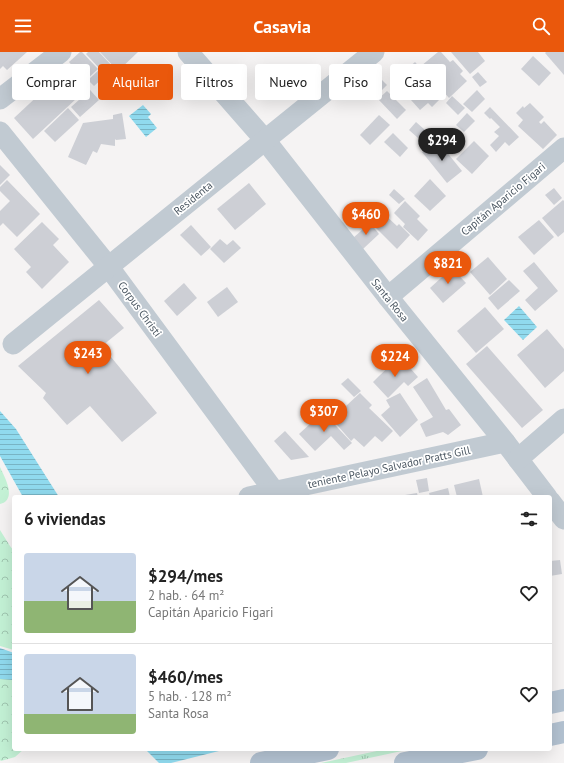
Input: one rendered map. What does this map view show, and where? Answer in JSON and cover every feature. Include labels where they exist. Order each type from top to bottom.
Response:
[{"type":"main road","points":[[552,703],[564,700]]},
{"type":"main road","points":[[552,735],[564,732]]},
{"type":"main road","points":[[265,762],[318,751]]},
{"type":"main road","points":[[405,763],[467,751]]},
{"type":"street","points":[[0,99],[61,52]]},
{"type":"street","name":"Santa Rosa","points":[[188,52],[265,140],[545,495]]},
{"type":"street","name":"Residenta","points":[[13,344],[374,52]]},
{"type":"street","name":"Corpus Christi","points":[[0,132],[108,266],[274,492]]},
{"type":"street","name":"Capitán Aparicio Figari","points":[[388,297],[564,148]]},
{"type":"street","points":[[518,459],[564,419]]},
{"type":"street","name":"teniente Pelayo Salvador Pratts Gill","points":[[259,495],[505,442]]},
{"type":"street","points":[[552,504],[564,519]]},
{"type":"green space","points":[[0,467],[8,484],[9,494],[6,501],[0,504]]},
{"type":"green space","points":[[0,530],[12,548],[12,649],[0,646]]},
{"type":"green space","points":[[0,674],[12,675],[12,751],[22,751],[15,757],[0,760]]},
{"type":"green space","points":[[377,751],[402,751],[346,763],[321,763]]},
{"type":"water","points":[[143,105],[151,114],[148,117],[157,128],[146,137],[129,116]]},
{"type":"water","points":[[519,306],[537,327],[523,340],[504,320]]},
{"type":"water","points":[[0,411],[16,429],[58,495],[22,495],[0,456]]},
{"type":"water","points":[[0,648],[12,652],[12,680],[0,679]]},
{"type":"water","points":[[147,751],[226,751],[229,758],[206,763],[159,763]]},
{"type":"pier","points":[[219,751],[228,751],[231,758],[229,760],[216,763],[171,763]]},
{"type":"building","points":[[0,52],[27,52],[7,70],[3,66],[0,69]]},
{"type":"building","points":[[80,52],[82,52],[98,69],[90,76],[90,64],[71,64],[69,62]]},
{"type":"building","points":[[88,52],[99,52],[110,64],[98,64],[98,67],[86,54]]},
{"type":"building","points":[[100,52],[138,52],[125,64],[111,64]]},
{"type":"building","points":[[438,52],[441,52],[450,62],[453,60],[463,71],[460,74],[467,81],[449,98],[446,95],[446,64],[423,64]]},
{"type":"building","points":[[451,52],[478,52],[485,61],[470,74]]},
{"type":"building","points":[[564,52],[564,75],[545,53]]},
{"type":"building","points":[[533,56],[551,73],[539,86],[521,69]]},
{"type":"building","points":[[98,71],[98,82],[94,86],[90,82],[90,78]]},
{"type":"building","points":[[478,72],[487,82],[480,87],[472,77]]},
{"type":"building","points":[[382,80],[387,85],[382,90]]},
{"type":"building","points":[[90,90],[99,100],[80,117],[71,107],[79,100],[90,100]]},
{"type":"building","points":[[477,90],[485,99],[472,112],[463,104]]},
{"type":"building","points":[[387,91],[390,94],[390,100],[396,100],[406,110],[397,119],[379,100],[382,100],[382,95]]},
{"type":"building","points":[[452,96],[465,108],[458,115],[446,103]]},
{"type":"building","points":[[33,100],[75,100],[33,139],[14,118]]},
{"type":"building","points":[[411,100],[439,100],[432,107],[428,103],[420,110]]},
{"type":"building","points":[[530,103],[544,117],[539,122],[541,124],[544,121],[557,135],[543,149],[518,126],[523,120],[516,113],[523,106],[524,108]]},
{"type":"building","points":[[490,107],[519,137],[509,146],[505,142],[496,152],[490,145],[499,136],[494,132],[500,127],[484,113]]},
{"type":"building","points":[[68,108],[79,120],[55,142],[44,131]]},
{"type":"building","points":[[122,113],[126,139],[115,139],[115,146],[101,144],[97,153],[93,151],[86,165],[68,157],[83,123],[113,119],[113,115]]},
{"type":"building","points":[[467,113],[475,121],[464,132],[456,125]]},
{"type":"building","points":[[379,115],[390,125],[370,145],[360,135]]},
{"type":"building","points":[[416,122],[425,130],[418,138],[409,130]]},
{"type":"building","points":[[393,133],[408,148],[400,157],[384,142]]},
{"type":"building","points":[[437,140],[462,171],[447,183],[422,152]]},
{"type":"building","points":[[474,141],[489,156],[472,174],[456,159]]},
{"type":"building","points":[[0,165],[10,175],[0,185]]},
{"type":"building","points":[[430,179],[446,196],[430,211],[414,196]]},
{"type":"building","points":[[7,180],[40,214],[17,237],[3,223],[0,226],[0,211],[10,201],[0,191],[0,187]]},
{"type":"building","points":[[249,183],[266,204],[235,230],[217,209]]},
{"type":"building","points":[[554,188],[562,198],[554,205],[545,195]]},
{"type":"building","points":[[394,189],[405,199],[399,204],[389,195]]},
{"type":"building","points":[[563,200],[564,232],[558,237],[542,218]]},
{"type":"building","points":[[405,201],[420,216],[417,219],[428,230],[418,241],[403,227],[405,224],[394,213]]},
{"type":"building","points":[[366,202],[375,210],[367,218],[359,210]]},
{"type":"building","points":[[385,215],[397,226],[399,224],[410,235],[397,249],[374,226]]},
{"type":"building","points":[[539,220],[554,237],[534,255],[518,237]]},
{"type":"building","points":[[42,222],[59,239],[53,245],[69,262],[42,289],[26,272],[31,267],[14,249]]},
{"type":"building","points":[[370,223],[379,234],[363,249],[353,238]]},
{"type":"building","points":[[191,225],[211,247],[201,256],[180,235]]},
{"type":"building","points":[[220,239],[227,245],[233,240],[241,248],[224,263],[210,249]]},
{"type":"building","points":[[488,257],[507,279],[490,295],[470,272]]},
{"type":"building","points":[[534,262],[558,291],[535,311],[525,300],[538,288],[523,271]]},
{"type":"building","points":[[452,268],[466,283],[443,303],[430,288]]},
{"type":"building","points":[[509,280],[520,291],[498,310],[488,298]]},
{"type":"building","points":[[184,283],[197,298],[177,316],[164,301]]},
{"type":"building","points":[[227,287],[238,302],[218,317],[207,302]]},
{"type":"building","points":[[99,300],[124,328],[102,346],[157,413],[122,442],[90,406],[67,425],[43,398],[46,393],[18,366]]},
{"type":"building","points":[[485,307],[504,329],[476,353],[457,331]]},
{"type":"building","points":[[547,329],[564,349],[564,371],[545,388],[517,355]]},
{"type":"building","points":[[487,346],[543,410],[522,428],[466,364]]},
{"type":"building","points":[[403,360],[418,377],[408,386],[404,382],[388,398],[373,382],[395,361],[398,365]]},
{"type":"building","points":[[348,378],[361,391],[354,397],[341,384]]},
{"type":"building","points":[[427,378],[446,410],[449,409],[461,425],[448,435],[443,432],[426,437],[420,424],[433,417],[413,387]]},
{"type":"building","points":[[360,393],[372,405],[369,408],[393,431],[382,442],[375,436],[364,447],[354,438],[351,441],[332,419]]},
{"type":"building","points":[[400,393],[418,420],[400,437],[381,415],[390,407],[386,400]]},
{"type":"building","points":[[323,412],[352,443],[344,450],[331,436],[315,451],[299,434]]},
{"type":"building","points":[[285,431],[309,457],[291,460],[274,441]]},
{"type":"building","points":[[427,478],[429,491],[419,493],[416,480]]},
{"type":"building","points":[[479,479],[483,495],[456,495],[454,485]]},
{"type":"building","points":[[448,488],[450,495],[430,495],[429,493]]},
{"type":"building","points":[[417,493],[418,495],[405,495]]},
{"type":"building","points":[[560,560],[562,574],[552,576],[552,561]]}]
